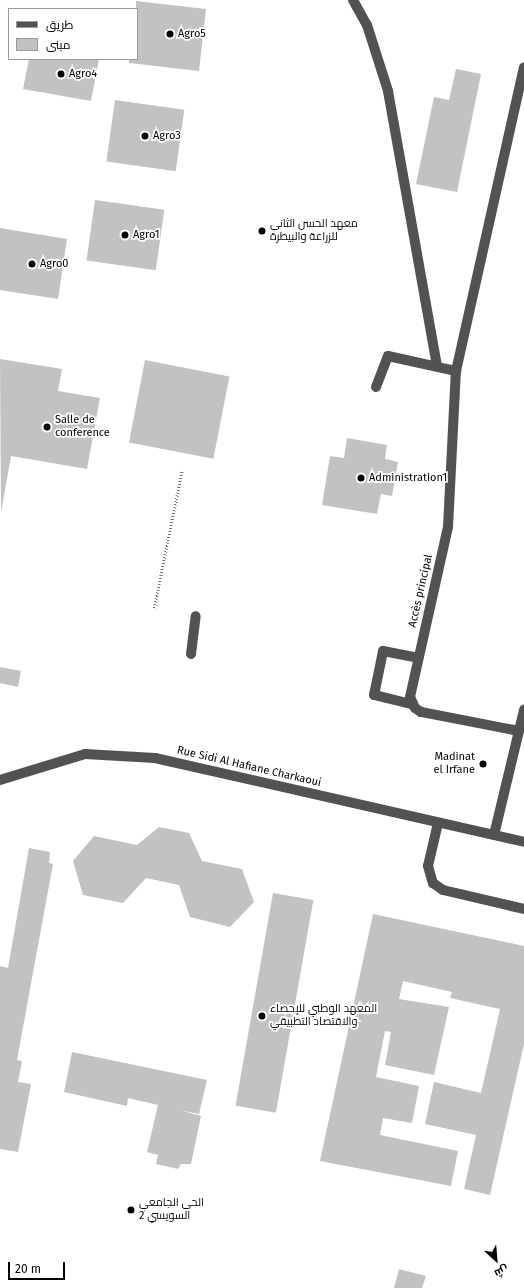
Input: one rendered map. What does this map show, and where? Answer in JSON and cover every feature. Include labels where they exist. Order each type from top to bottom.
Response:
[{"type":"street","points":[[353,0],[367,25],[388,91],[437,365]]},
{"type":"street","name":"Accès principal","points":[[411,704],[418,658],[448,527],[456,371],[521,99],[524,68]]},
{"type":"street","points":[[376,387],[388,356],[437,365],[456,371]]},
{"type":"street","points":[[191,654],[196,616]]},
{"type":"street","points":[[418,658],[383,651],[374,695],[411,704],[421,712],[519,731]]},
{"type":"street","points":[[494,834],[524,710]]},
{"type":"street","name":"Rue Sidi Al Hafiane Charkaoui","points":[[1,776],[47,762],[85,754],[114,753],[155,758],[524,842]]},
{"type":"street","points":[[438,823],[428,866],[433,883],[443,890],[524,909]]},
{"type":"path","points":[[154,608],[182,470]]},
{"type":"building","name":"Agro5","points":[[136,1],[206,9],[199,71],[129,63],[129,60],[138,60],[138,8],[136,8]]},
{"type":"building","name":"Agro4","points":[[29,60],[99,60],[91,101],[23,89]]},
{"type":"building","points":[[456,69],[481,74],[457,192],[416,184],[434,97],[449,100]]},
{"type":"building","name":"Agro3","points":[[115,100],[184,110],[176,171],[106,161]]},
{"type":"building","name":"Agro1","points":[[95,200],[164,210],[156,270],[87,260]]},
{"type":"building","name":"Agro0","points":[[0,228],[67,239],[58,299],[0,290]]},
{"type":"building","name":"Salle de conference","points":[[0,359],[62,369],[58,391],[100,398],[87,469],[11,456],[1,513]]},
{"type":"building","points":[[145,360],[229,376],[213,459],[129,442]]},
{"type":"building","name":"Administration1","points":[[347,438],[387,445],[385,459],[398,462],[392,496],[381,494],[377,514],[322,505],[330,456],[344,458]]},
{"type":"building","points":[[0,667],[21,671],[18,687],[0,683]]},
{"type":"building","points":[[159,827],[189,833],[202,861],[242,869],[254,902],[230,927],[190,917],[179,885],[146,878],[123,903],[83,895],[73,861],[94,836],[137,845]]},
{"type":"building","points":[[29,848],[50,852],[49,863],[53,864],[17,1060],[22,1061],[18,1082],[31,1084],[18,1152],[0,1149],[0,966],[8,968]]},
{"type":"building","points":[[273,893],[313,900],[276,1113],[235,1106]]},
{"type":"building","points":[[373,914],[524,946],[524,1044],[490,1195],[464,1189],[476,1135],[425,1124],[434,1082],[481,1093],[500,1009],[450,998],[452,992],[403,981],[399,999],[449,1007],[434,1075],[385,1065],[391,1032],[385,1031],[376,1077],[419,1086],[412,1123],[383,1118],[380,1135],[458,1151],[451,1186],[320,1161]]},
{"type":"building","points":[[72,1052],[207,1080],[199,1114],[180,1110],[201,1116],[191,1164],[181,1164],[178,1169],[156,1164],[158,1155],[147,1152],[158,1105],[128,1098],[127,1106],[64,1092]]},
{"type":"building","points":[[399,1269],[426,1276],[422,1288],[394,1288]]},
{"type":"place","name":"Agro5","points":[[170,34]]},
{"type":"place","name":"Agro4","points":[[61,74]]},
{"type":"place","name":"Agro3","points":[[145,136]]},
{"type":"place","name":"معهد الحسن الثاني للزراعة والبيطرة","points":[[262,231]]},
{"type":"place","name":"Agro1","points":[[125,235]]},
{"type":"place","name":"Agro0","points":[[32,264]]},
{"type":"place","name":"Salle de conference","points":[[47,427]]},
{"type":"place","name":"Administration1","points":[[361,478]]},
{"type":"place","name":"Madinat el Irfane","points":[[483,764]]},
{"type":"place","name":"المعهد الوطني للإحصاء والاقتصاد التطبيقي","points":[[262,1016]]},
{"type":"place","name":"الحي الجامعي السويسي 2","points":[[131,1210]]}]
